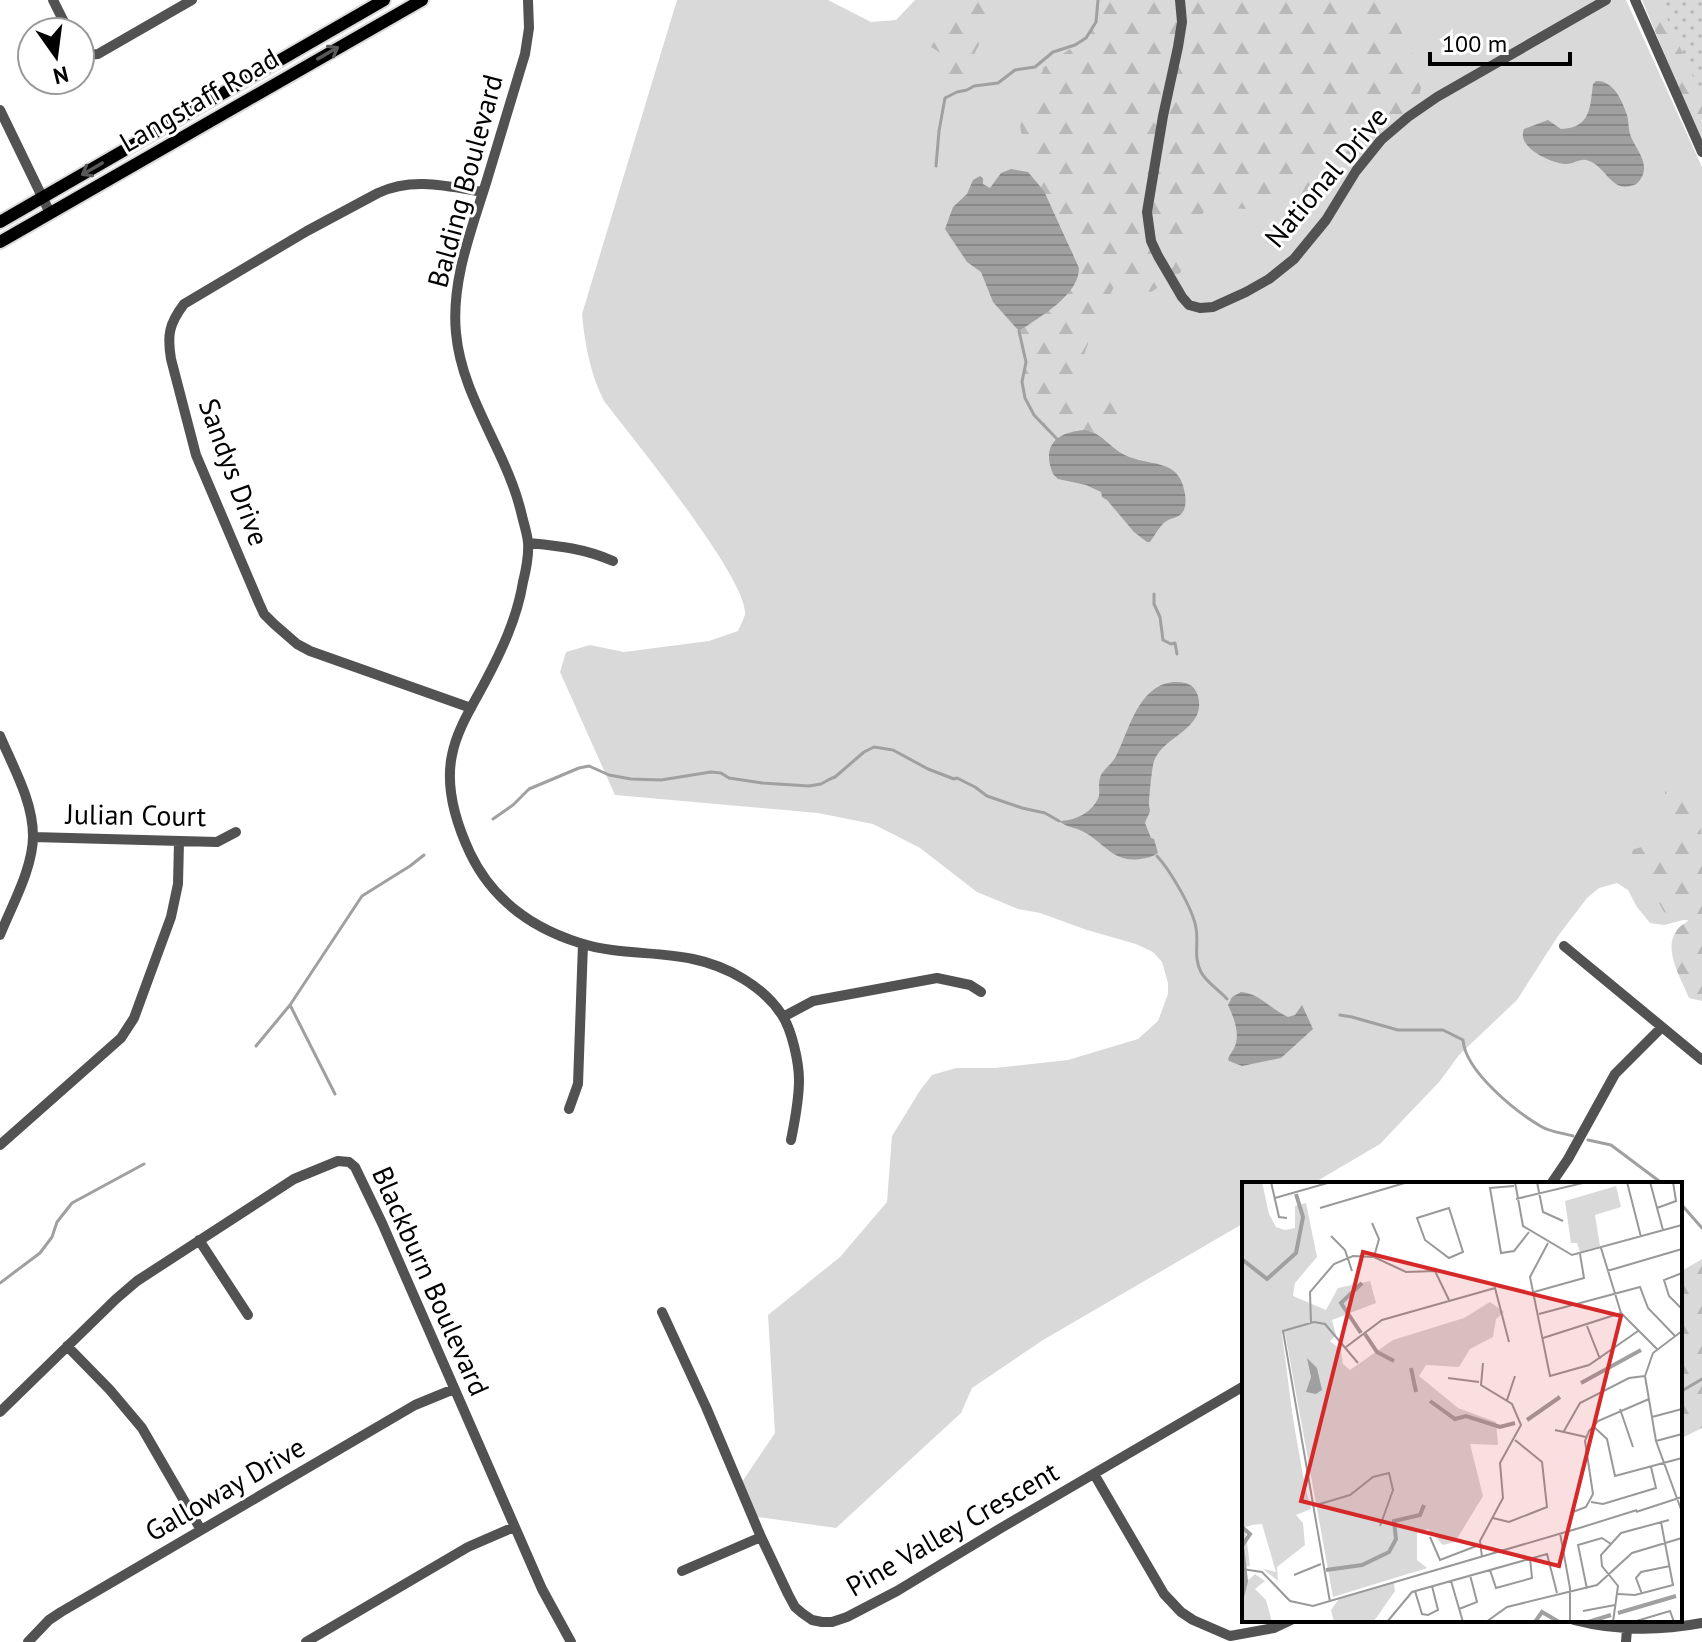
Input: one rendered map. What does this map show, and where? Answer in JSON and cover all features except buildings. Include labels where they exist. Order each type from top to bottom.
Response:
[{"type":"main road","name":"Langstaff Road","points":[[0,222],[384,0]]},
{"type":"main road","name":"Langstaff Road","points":[[0,242],[422,0]]},
{"type":"street","points":[[96,54],[192,0]]},
{"type":"street","name":"Balding Boulevard","points":[[528,0],[529,28],[525,54],[457,287],[456,334],[473,398],[518,496],[528,543],[524,581],[510,632],[457,737],[452,755],[450,782],[455,815],[477,868],[493,890],[510,907],[543,929],[599,948],[692,958],[711,963],[757,989],[783,1017],[793,1044],[799,1077],[791,1140]]},
{"type":"street","name":"National Drive","points":[[1180,0],[1182,22],[1147,212],[1151,241],[1158,256],[1182,297],[1189,305],[1200,308],[1213,307],[1246,292],[1294,259],[1326,220],[1356,171],[1381,140],[1408,117],[1437,97],[1606,0]]},
{"type":"street","points":[[1635,0],[1702,152]]},
{"type":"street","points":[[0,110],[50,213]]},
{"type":"street","name":"Sandys Drive","points":[[471,708],[310,651],[291,639],[264,614],[196,455],[169,344],[170,329],[184,304],[378,193],[405,184],[420,183],[483,192]]},
{"type":"street","points":[[528,543],[591,551],[613,561]]},
{"type":"street","points":[[0,736],[31,813],[33,837],[24,878],[4,914],[0,935]]},
{"type":"street","name":"Julian Court","points":[[33,837],[217,842],[236,832]]},
{"type":"street","points":[[0,1145],[121,1038],[134,1018],[171,917],[178,884],[179,842]]},
{"type":"street","points":[[569,1109],[578,1084],[583,944]]},
{"type":"street","points":[[1564,946],[1702,1060]]},
{"type":"street","points":[[783,1017],[813,1001],[937,978],[970,985],[981,992]]},
{"type":"street","points":[[1552,1182],[1615,1074],[1662,1027]]},
{"type":"street","name":"Blackburn Boulevard","points":[[0,1412],[127,1289],[301,1174],[332,1162],[349,1162],[358,1172],[370,1198],[542,1589],[571,1642]]},
{"type":"street","points":[[199,1240],[248,1315]]},
{"type":"street","name":"Pine Valley Crescent","points":[[662,1312],[795,1607],[812,1620],[832,1622],[847,1617],[897,1591],[1242,1387]]},
{"type":"street","points":[[67,1346],[142,1428],[201,1530]]},
{"type":"street","name":"Galloway Drive","points":[[28,1642],[61,1612],[408,1409],[454,1389]]},
{"type":"street","points":[[1094,1474],[1172,1604],[1193,1620],[1229,1639],[1287,1622]]},
{"type":"street","points":[[306,1642],[468,1547],[514,1527]]},
{"type":"street","points":[[682,1571],[761,1537]]},
{"type":"street","points":[[1582,1622],[1627,1629],[1702,1623]]},
{"type":"street","points":[[1626,1642],[1627,1629]]},
{"type":"green space","points":[[677,0],[828,0],[871,22],[896,20],[915,0],[1626,0],[1702,167],[1702,921],[1683,920],[1664,925],[1650,923],[1628,890],[1617,883],[1599,888],[1587,898],[1558,936],[1517,1000],[1459,1055],[1440,1081],[1380,1144],[1315,1182],[1242,1182],[1242,1224],[1043,1340],[972,1388],[961,1413],[836,1528],[758,1517],[738,1488],[775,1433],[768,1315],[840,1257],[887,1202],[892,1136],[921,1089],[932,1075],[956,1068],[995,1068],[1068,1060],[1138,1039],[1158,1021],[1168,994],[1168,983],[1162,962],[1153,952],[1040,913],[1018,909],[977,892],[920,848],[873,824],[818,813],[615,795],[560,672],[566,652],[590,645],[624,652],[709,641],[738,631],[745,614],[741,596],[709,540],[604,401],[592,369],[582,314]]},
{"type":"green space","points":[[964,0],[1000,0],[960,88],[945,91],[947,57],[923,42],[953,19]]},
{"type":"green space","points":[[1101,0],[1377,0],[1396,20],[1422,83],[1416,113],[1379,144],[1360,167],[1342,179],[1259,210],[1220,207],[1206,210],[1197,219],[1190,257],[1180,273],[1151,292],[1116,283],[1095,325],[1071,390],[1072,397],[1125,400],[1126,416],[1099,434],[1077,430],[1057,439],[1034,415],[1025,398],[1022,382],[1026,362],[1019,331],[1043,315],[1044,191],[1028,172],[1018,114],[1034,92],[1044,67],[1080,42],[1101,20]]},
{"type":"green space","points":[[1642,0],[1702,0],[1702,141],[1700,139]]},
{"type":"green space","points":[[1659,0],[1702,0],[1702,97]]},
{"type":"green space","points":[[1665,787],[1698,815],[1702,836],[1702,1001],[1689,998],[1673,957],[1675,933],[1689,920],[1664,912],[1630,850],[1675,839],[1665,825]]},
{"type":"green space","points":[[1702,1259],[1702,1428],[1682,1438],[1682,1271]]},
{"type":"shaded area","points":[[1596,81],[1612,87],[1628,117],[1630,134],[1644,168],[1640,180],[1633,185],[1618,185],[1586,160],[1568,164],[1551,161],[1525,142],[1524,129],[1548,120],[1561,129],[1571,128],[1584,120]]},
{"type":"shaded area","points":[[1011,169],[1028,172],[1044,191],[1079,268],[1073,287],[1066,296],[1019,331],[993,302],[981,272],[967,262],[945,229],[953,207],[967,194],[973,180],[980,176],[983,184],[990,188],[1001,173]]},
{"type":"shaded area","points":[[1085,430],[1097,434],[1127,456],[1171,469],[1182,482],[1186,499],[1183,511],[1163,524],[1150,542],[1134,532],[1102,497],[1101,492],[1058,479],[1053,474],[1049,455],[1054,442],[1066,434]]},
{"type":"shaded area","points":[[1173,682],[1194,688],[1199,707],[1196,717],[1159,752],[1154,761],[1150,811],[1145,823],[1158,853],[1140,859],[1123,858],[1082,831],[1059,821],[1077,818],[1092,807],[1099,796],[1101,775],[1115,758],[1143,701],[1161,685]]},
{"type":"shaded area","points":[[1241,992],[1254,996],[1288,1017],[1295,1015],[1302,1005],[1313,1029],[1281,1058],[1242,1066],[1229,1061],[1237,1036],[1228,1005],[1232,997]]},
{"type":"waterway","points":[[936,166],[945,98],[974,86],[998,83],[1015,70],[1035,67],[1053,52],[1086,38],[1096,22],[1098,0]]},
{"type":"waterway","points":[[1019,331],[1026,362],[1022,382],[1025,398],[1034,415],[1057,439]]},
{"type":"waterway","points":[[1154,594],[1163,640],[1175,643],[1177,654]]},
{"type":"waterway","points":[[493,819],[529,789],[589,766],[609,775],[631,779],[661,780],[711,772],[762,783],[809,786],[835,777],[874,747],[893,750],[928,769],[957,778],[987,796],[1045,813],[1059,821]]},
{"type":"waterway","points":[[256,1046],[290,1005],[362,896],[424,855]]},
{"type":"waterway","points":[[1157,856],[1190,911],[1196,928],[1197,961],[1201,972],[1227,999]]},
{"type":"waterway","points":[[290,1005],[335,1094]]},
{"type":"waterway","points":[[1340,1015],[1398,1030],[1443,1030],[1463,1040],[1473,1065],[1506,1101],[1542,1127],[1573,1136]]},
{"type":"waterway","points":[[1588,1140],[1611,1145],[1660,1182]]},
{"type":"waterway","points":[[0,1283],[40,1253],[72,1203],[144,1164]]},
{"type":"waterway","points":[[1682,1205],[1702,1228]]},
{"type":"waterway","points":[[1682,1391],[1702,1379]]}]
